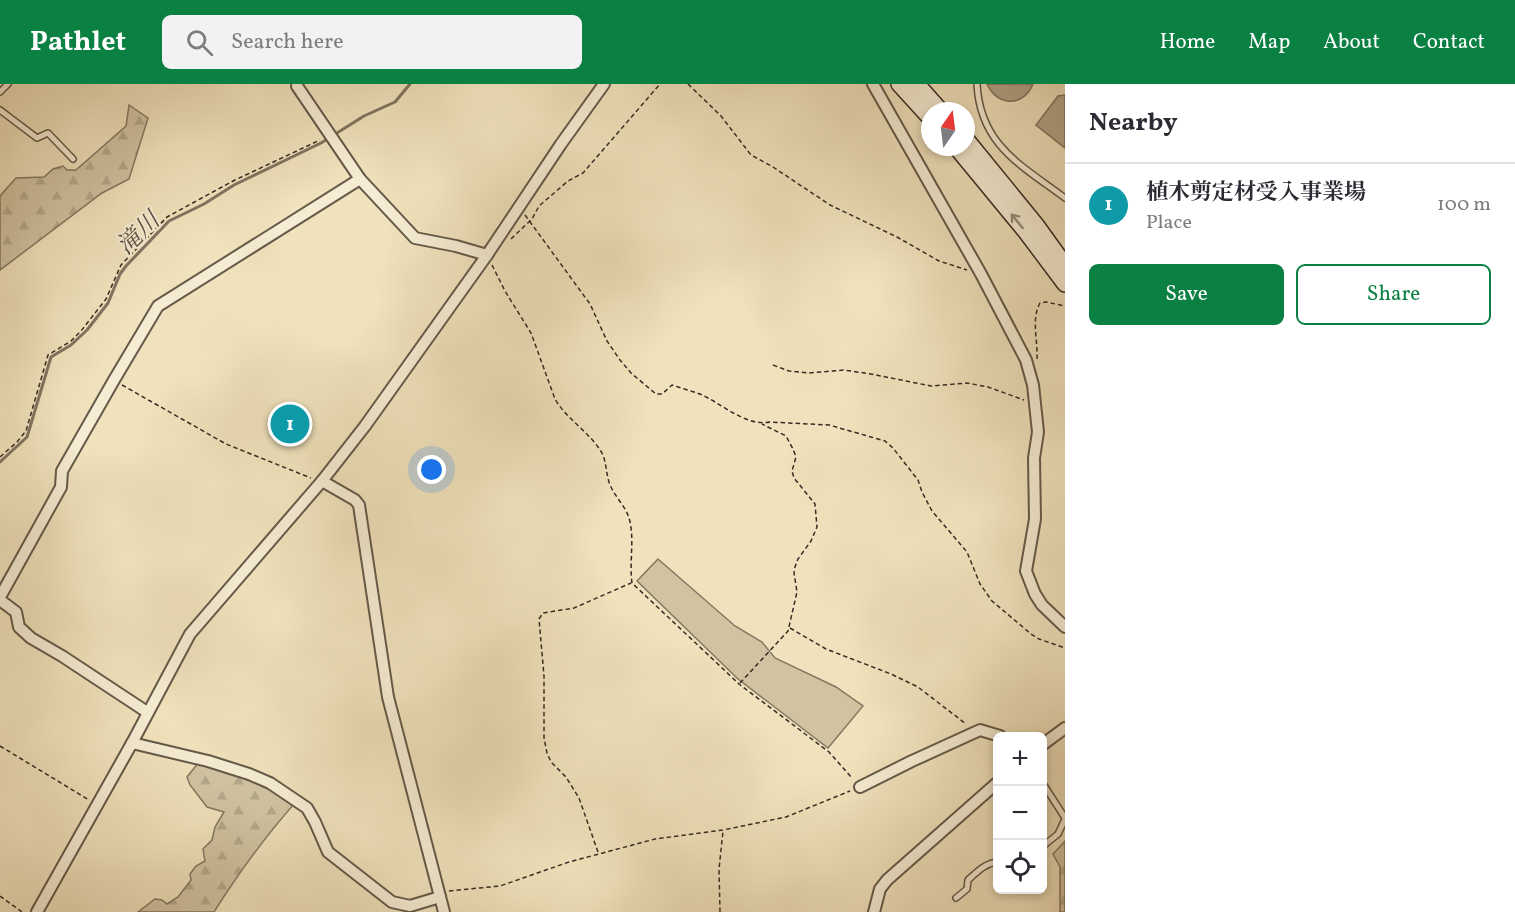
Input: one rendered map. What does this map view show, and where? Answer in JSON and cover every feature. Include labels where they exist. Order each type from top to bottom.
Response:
[{"type":"main road","points":[[900,84],[921,108]]},
{"type":"main road","points":[[917,84],[933,102]]},
{"type":"main road","points":[[975,150],[1037,226],[1065,265]]},
{"type":"main road","points":[[963,156],[1065,284]]},
{"type":"street","points":[[37,912],[132,744],[190,634],[322,481],[365,426],[487,255],[604,84]]},
{"type":"street","points":[[873,84],[981,274],[1026,360],[1038,432],[1034,458],[1035,519],[1026,571],[1038,599],[1065,627]]},
{"type":"street","points":[[297,86],[360,179],[415,238],[487,255]]},
{"type":"street","points":[[147,712],[31,638],[19,627],[16,612],[0,599],[60,487],[62,471],[158,306],[360,179]]},
{"type":"street","points":[[322,481],[355,500],[359,505],[388,697],[444,912]]},
{"type":"street","points":[[1047,742],[1065,729]]},
{"type":"street","points":[[860,787],[980,730],[993,733]]},
{"type":"street","points":[[132,744],[208,761],[270,783],[307,808],[328,852],[392,902],[410,906],[440,895]]},
{"type":"street","points":[[874,912],[880,889],[887,880],[993,786]]},
{"type":"lane","points":[[0,92],[8,84]]},
{"type":"lane","points":[[977,84],[984,121],[994,139],[1006,154],[1065,198]]},
{"type":"lane","points":[[0,110],[37,138],[48,133],[73,159]]},
{"type":"lane","points":[[1045,786],[1065,818],[1058,834],[1047,843]]},
{"type":"lane","points":[[956,898],[967,889],[968,880],[976,872],[993,863]]},
{"type":"path","points":[[506,244],[530,221],[539,206],[568,181],[583,173],[660,84]]},
{"type":"path","points":[[688,84],[721,116],[751,155],[830,205],[897,237],[939,261],[981,274]]},
{"type":"path","points":[[0,457],[17,442],[26,430],[48,355],[81,331],[106,299],[122,266],[160,224],[175,212],[222,187],[332,138]]},
{"type":"path","points":[[519,208],[590,304],[607,341],[631,373],[656,394],[662,394],[672,385],[700,394],[745,418],[786,436],[796,457],[792,471],[794,478],[815,504],[817,527],[795,567],[797,592],[789,627],[739,684]]},
{"type":"path","points":[[440,895],[500,886],[598,853],[655,839],[723,830],[786,817],[860,787],[829,752],[739,684],[632,583],[628,514],[609,481],[605,457],[598,446],[561,409],[555,399],[531,333],[505,291],[487,255]]},
{"type":"path","points":[[1030,376],[1035,370],[1037,357],[1037,308],[1040,303],[1046,302],[1065,306]]},
{"type":"path","points":[[773,365],[789,371],[809,374],[844,370],[932,386],[967,383],[988,387],[1035,405]]},
{"type":"path","points":[[114,380],[226,444],[296,474],[322,481]]},
{"type":"path","points":[[762,424],[770,422],[829,425],[885,441],[918,480],[932,511],[967,552],[980,584],[992,601],[1031,634],[1065,648]]},
{"type":"path","points":[[598,853],[579,798],[566,777],[551,762],[545,746],[539,619],[543,613],[574,608],[632,583]]},
{"type":"path","points":[[789,627],[826,649],[918,687],[968,725],[980,730]]},
{"type":"path","points":[[0,746],[98,804]]},
{"type":"path","points":[[720,912],[719,869],[723,830]]},
{"type":"path","points":[[0,896],[22,912]]},
{"type":"green space","points":[[129,105],[148,118],[129,179],[102,193],[0,270],[0,196],[16,178],[44,177],[53,169],[63,166],[67,170],[76,170],[126,126]]},
{"type":"green space","points":[[658,559],[735,626],[762,642],[775,658],[836,687],[863,706],[828,748],[738,679],[637,581]]},
{"type":"green space","points":[[199,762],[248,779],[294,804],[252,856],[214,912],[138,912],[155,899],[167,904],[178,897],[191,880],[190,874],[196,866],[205,861],[203,849],[212,840],[215,827],[224,812],[207,807],[190,785],[187,777]]},
{"type":"green space","points":[[1065,841],[1065,912],[1060,912],[1060,867],[1053,854]]},
{"type":"shaded area","points":[[987,84],[1033,84],[1023,97],[1010,101],[997,97]]},
{"type":"shaded area","points":[[1065,95],[1065,148],[1036,125],[1058,96]]},
{"type":"waterway","name":"滝川","points":[[0,462],[27,437],[51,357],[71,345],[87,330],[108,303],[120,274],[126,266],[169,221],[204,204],[234,185],[321,143],[364,116],[395,102],[410,84]]},
{"type":"place","name":"植木剪定材受入事業場","points":[[290,424]]}]
